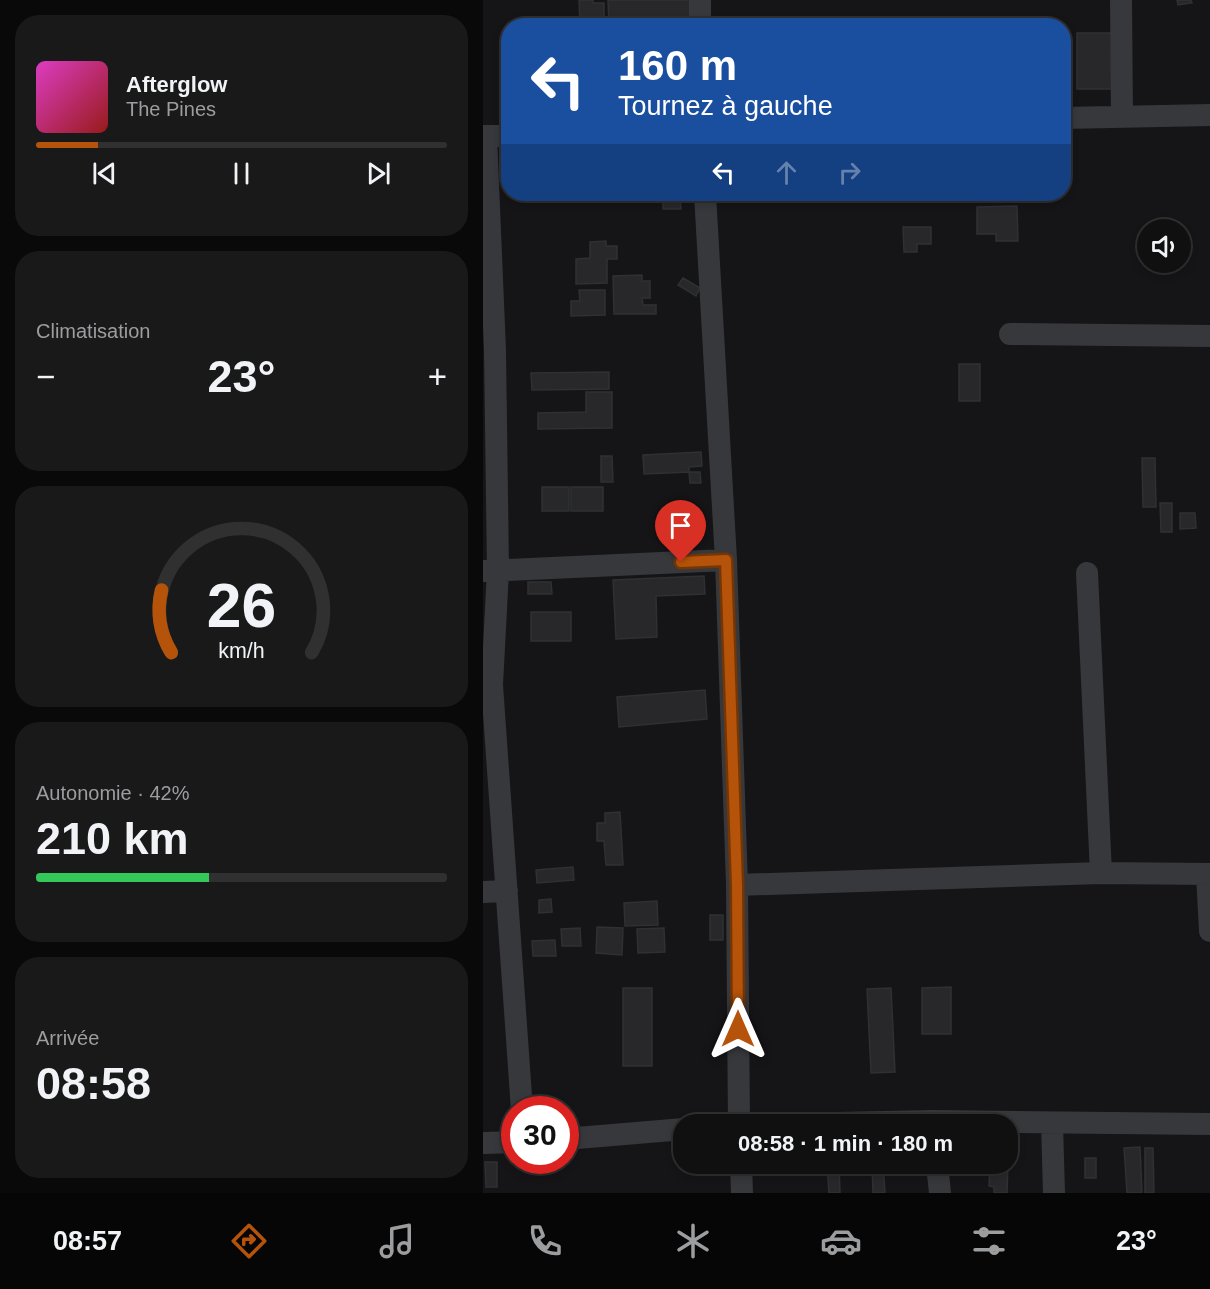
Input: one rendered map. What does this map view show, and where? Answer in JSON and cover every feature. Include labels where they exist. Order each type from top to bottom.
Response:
[{"type":"street","points":[[700,0],[700,18]]},
{"type":"street","points":[[1121,0],[1122,116]]},
{"type":"street","points":[[1071,118],[1210,115]]},
{"type":"street","points":[[501,136],[484,136],[489,351],[490,571],[487,685],[507,891],[521,1096]]},
{"type":"street","points":[[705,201],[726,560],[737,885],[740,1114]]},
{"type":"street","points":[[1010,334],[1210,336]]},
{"type":"street","points":[[490,571],[726,560]]},
{"type":"street","points":[[1087,573],[1101,873]]},
{"type":"street","points":[[737,885],[1101,873],[1209,874],[1210,931]]},
{"type":"street","points":[[483,892],[507,891]]},
{"type":"street","points":[[1018,1123],[1210,1124]]},
{"type":"street","points":[[1052,1123],[1054,1193]]},
{"type":"street","points":[[579,1138],[673,1130]]},
{"type":"street","points":[[483,1143],[501,1142]]},
{"type":"street","points":[[741,1174],[742,1193]]},
{"type":"street","points":[[938,1174],[940,1193]]},
{"type":"building","points":[[579,0],[604,3],[604,18],[580,18]]},
{"type":"building","points":[[608,0],[692,0],[692,18],[609,18]]},
{"type":"building","points":[[1177,0],[1191,0],[1192,3],[1178,5]]},
{"type":"building","points":[[1077,33],[1115,33],[1115,89],[1077,89]]},
{"type":"building","points":[[663,201],[680,201],[681,209],[663,209]]},
{"type":"building","points":[[925,201],[953,201],[953,202]]},
{"type":"building","points":[[1017,206],[1018,241],[996,241],[996,234],[977,234],[977,207]]},
{"type":"building","points":[[903,227],[931,227],[931,244],[917,244],[917,252],[904,252]]},
{"type":"building","points":[[606,241],[606,246],[617,246],[617,259],[607,259],[607,283],[576,284],[576,259],[590,258],[590,242]]},
{"type":"building","points":[[642,275],[642,281],[650,281],[650,298],[642,298],[643,305],[656,305],[656,314],[614,314],[613,276]]},
{"type":"building","points":[[683,278],[700,288],[696,296],[678,285]]},
{"type":"building","points":[[579,290],[605,290],[605,315],[571,316],[571,301],[580,301]]},
{"type":"building","points":[[959,364],[980,364],[980,401],[959,401]]},
{"type":"building","points":[[609,372],[609,389],[532,390],[531,373]]},
{"type":"building","points":[[586,392],[612,392],[612,428],[538,429],[538,413],[586,412]]},
{"type":"building","points":[[701,452],[702,466],[689,467],[689,472],[644,474],[643,455]]},
{"type":"building","points":[[601,456],[612,456],[613,482],[601,482]]},
{"type":"building","points":[[1142,458],[1155,458],[1156,507],[1143,507]]},
{"type":"building","points":[[689,472],[700,472],[701,483],[690,483]]},
{"type":"building","points":[[542,487],[569,487],[569,511],[542,511]]},
{"type":"building","points":[[571,487],[603,487],[603,511],[571,511]]},
{"type":"building","points":[[1160,503],[1172,503],[1172,532],[1161,532]]},
{"type":"building","points":[[1180,513],[1195,513],[1196,528],[1180,529]]},
{"type":"building","points":[[704,576],[705,594],[656,596],[657,637],[616,639],[613,580]]},
{"type":"building","points":[[528,582],[551,582],[552,594],[528,594]]},
{"type":"building","points":[[531,612],[571,612],[571,641],[531,641]]},
{"type":"building","points":[[705,690],[707,719],[619,727],[617,697]]},
{"type":"building","points":[[620,812],[623,865],[606,865],[604,841],[597,841],[597,823],[605,823],[605,813]]},
{"type":"building","points":[[573,867],[574,880],[537,883],[536,870]]},
{"type":"building","points":[[551,899],[552,912],[539,913],[539,900]]},
{"type":"building","points":[[657,901],[658,925],[625,926],[624,903]]},
{"type":"building","points":[[710,915],[723,915],[723,940],[710,940]]},
{"type":"building","points":[[597,927],[623,928],[622,955],[596,953]]},
{"type":"building","points":[[580,928],[581,946],[562,946],[561,929]]},
{"type":"building","points":[[664,928],[665,952],[638,953],[637,929]]},
{"type":"building","points":[[555,940],[556,956],[533,956],[532,941]]},
{"type":"building","points":[[951,987],[951,1034],[922,1034],[922,988]]},
{"type":"building","points":[[623,988],[652,988],[652,1066],[623,1066]]},
{"type":"building","points":[[891,988],[895,1072],[871,1073],[867,989]]},
{"type":"building","points":[[1140,1147],[1142,1193],[1127,1193],[1124,1148]]},
{"type":"building","points":[[1145,1148],[1153,1148],[1154,1193],[1145,1193]]},
{"type":"building","points":[[1085,1158],[1096,1158],[1096,1178],[1085,1178]]},
{"type":"building","points":[[485,1162],[497,1162],[497,1187],[486,1187]]},
{"type":"building","points":[[828,1174],[839,1174],[840,1193],[829,1193]]},
{"type":"building","points":[[872,1174],[884,1174],[885,1193],[873,1193]]},
{"type":"building","points":[[990,1174],[1008,1174],[1007,1193],[994,1193],[994,1187],[989,1186]]},
{"type":"route","points":[[681,562],[726,560],[737,885],[738,1029]]}]
